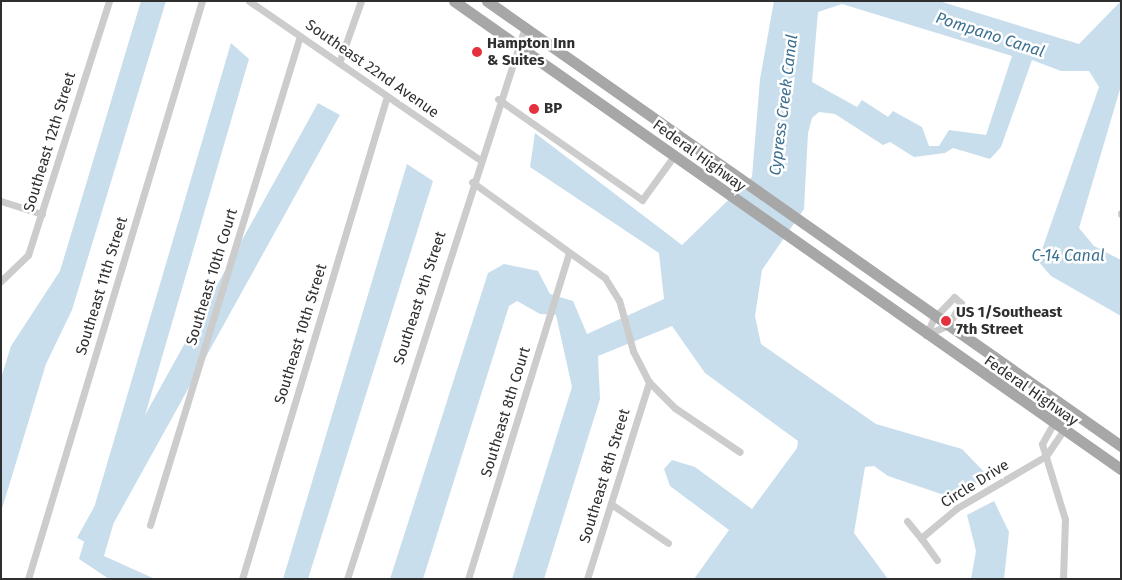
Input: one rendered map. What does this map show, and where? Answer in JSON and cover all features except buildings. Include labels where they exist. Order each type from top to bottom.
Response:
[{"type":"main road","name":"Federal Highway","points":[[454,1],[1051,425],[1121,469]]},
{"type":"main road","name":"Federal Highway","points":[[487,1],[1072,416],[1121,446]]},
{"type":"main road","points":[[610,111],[628,115],[644,112]]},
{"type":"main road","points":[[631,126],[668,129]]},
{"type":"street","name":"Southeast 12th Street","points":[[1,281],[28,255],[108,1]]},
{"type":"street","name":"Southeast 11th Street","points":[[28,579],[202,1]]},
{"type":"street","name":"Southeast 22nd Avenue","points":[[249,1],[479,158]]},
{"type":"street","points":[[339,63],[361,1]]},
{"type":"street","name":"Southeast 9th Street","points":[[348,579],[479,158],[498,99],[525,27]]},
{"type":"street","name":"Southeast 10th Court","points":[[150,525],[300,36]]},
{"type":"street","name":"Southeast 10th Street","points":[[242,579],[387,96]]},
{"type":"street","points":[[498,99],[642,200],[674,156]]},
{"type":"street","points":[[472,182],[605,278],[623,311],[633,351],[649,382],[675,408],[740,452]]},
{"type":"street","points":[[1,201],[42,214]]},
{"type":"street","name":"Southeast 8th Court","points":[[468,579],[569,253]]},
{"type":"street","points":[[957,298],[960,308],[946,326],[926,335],[934,318],[948,299],[957,298]]},
{"type":"street","name":"Southeast 8th Street","points":[[587,579],[649,382]]},
{"type":"street","points":[[1062,408],[1042,444],[1065,519],[1063,579]]},
{"type":"street","points":[[1046,456],[1072,416]]},
{"type":"street","name":"Circle Drive","points":[[921,538],[958,508],[1046,456]]},
{"type":"street","points":[[611,504],[668,543]]},
{"type":"street","points":[[907,521],[938,560]]},
{"type":"water","points":[[141,1],[166,1],[72,310],[46,364],[1,512],[1,378],[11,346],[60,271]]},
{"type":"water","points":[[774,1],[939,1],[1079,44],[1121,1],[1121,86],[1079,228],[1094,246],[1121,260],[1121,316],[1051,276],[1038,261],[1099,87],[1089,71],[1061,71],[1032,60],[1001,147],[990,159],[953,148],[945,153],[914,157],[890,142],[883,145],[835,114],[819,112],[812,118],[808,133],[804,209],[762,270],[755,316],[761,344],[876,424],[962,449],[989,477],[950,497],[888,476],[874,466],[865,467],[854,533],[888,579],[694,579],[729,530],[670,486],[664,469],[672,460],[695,467],[752,509],[797,448],[798,441],[705,373],[672,326],[598,356],[600,399],[544,579],[512,579],[572,387],[556,315],[540,314],[517,301],[509,306],[423,579],[390,579],[488,273],[504,264],[538,271],[550,294],[573,301],[587,334],[664,299],[659,253],[530,167],[535,133],[682,245],[752,177],[760,79]],"holes":[[[842,4],[1012,56],[986,135],[949,130],[939,146],[929,146],[922,127],[893,111],[888,117],[862,100],[857,107],[812,82],[818,12]]]},
{"type":"water","points":[[231,43],[249,59],[104,556],[155,579],[109,579],[79,559]]},
{"type":"water","points":[[318,103],[340,115],[99,550],[77,538]]},
{"type":"water","points":[[407,164],[433,181],[308,579],[283,579]]},
{"type":"water","points":[[994,501],[1009,532],[1004,579],[971,579],[976,551],[967,515]]},
{"type":"place","name":"Hampton Inn & Suites","points":[[477,52]]},
{"type":"place","name":"BP","points":[[534,109]]},
{"type":"place","name":"US 1/Southeast 7th Street","points":[[946,321]]},
{"type":"water label","name":"Pompano Canal","points":[[990,35]]},
{"type":"water label","name":"Cypress Creek Canal","points":[[784,105]]},
{"type":"water label","name":"C-14 Canal","points":[[1068,256]]}]
